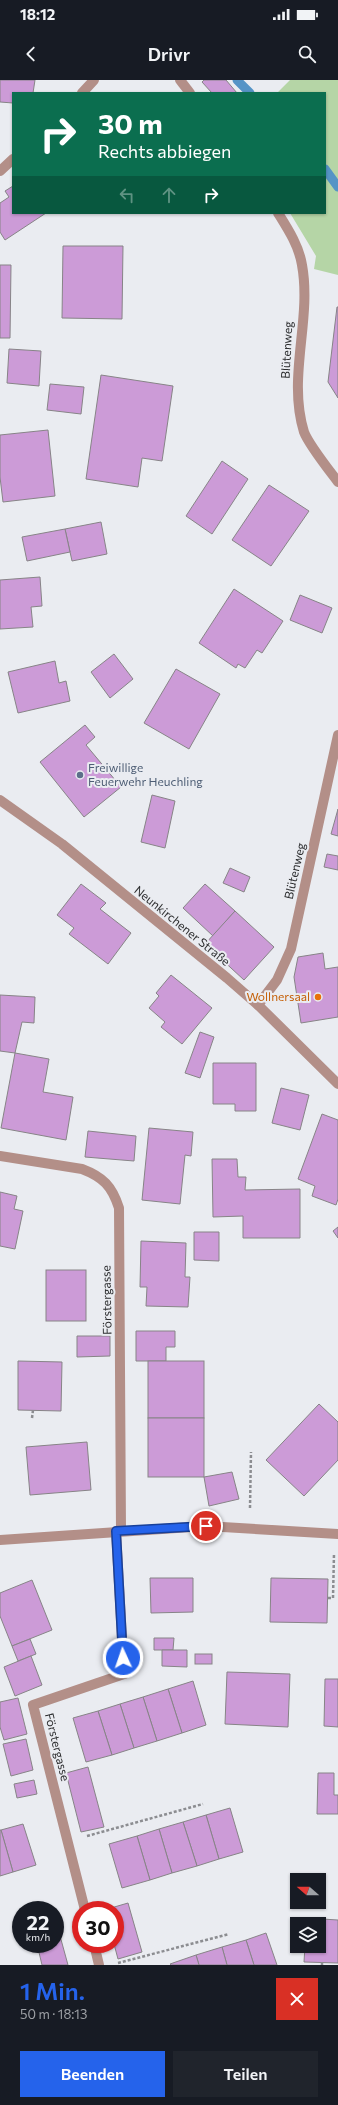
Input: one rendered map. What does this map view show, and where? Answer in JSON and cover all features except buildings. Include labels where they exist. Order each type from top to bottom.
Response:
[{"type":"street","points":[[83,92],[94,80]]},
{"type":"street","points":[[180,80],[189,92]]},
{"type":"street","points":[[0,171],[12,160]]},
{"type":"street","name":"Blütenweg","points":[[279,214],[299,253],[302,266],[304,287],[298,394],[299,412],[305,434],[338,482]]},
{"type":"street","name":"Blütenweg","points":[[258,1006],[277,980],[291,949],[338,735]]},
{"type":"street","name":"Neunkirchener Straße","points":[[0,800],[62,844],[258,1006],[338,1084]]},
{"type":"street","name":"Förstergasse","points":[[0,1156],[82,1169],[94,1173],[104,1181],[114,1193],[119,1208],[119,1531],[124,1674],[33,1705],[83,1901]]},
{"type":"street","points":[[0,1540],[206,1526],[336,1533]]},
{"type":"street","points":[[96,1953],[99,1965]]},
{"type":"path","points":[[32,1418],[33,1410]]},
{"type":"path","points":[[250,1452],[250,1529]]},
{"type":"path","points":[[328,1598],[333,1598],[336,1533]]},
{"type":"path","points":[[67,1841],[203,1804]]},
{"type":"path","points":[[117,1963],[229,1934]]},
{"type":"green space","points":[[290,80],[338,80],[338,275],[314,269],[316,256],[291,214],[326,214],[326,92],[278,92]]},
{"type":"waterway","points":[[237,80],[249,92]]},
{"type":"waterway","points":[[326,170],[338,187]]},
{"type":"place","name":"Freiwillige Feuerwehr Heuchling","points":[[80,775]]},
{"type":"place","name":"Wollnersaal","points":[[318,997]]},
{"type":"route","points":[[123,1658],[116,1531],[206,1526]]}]
